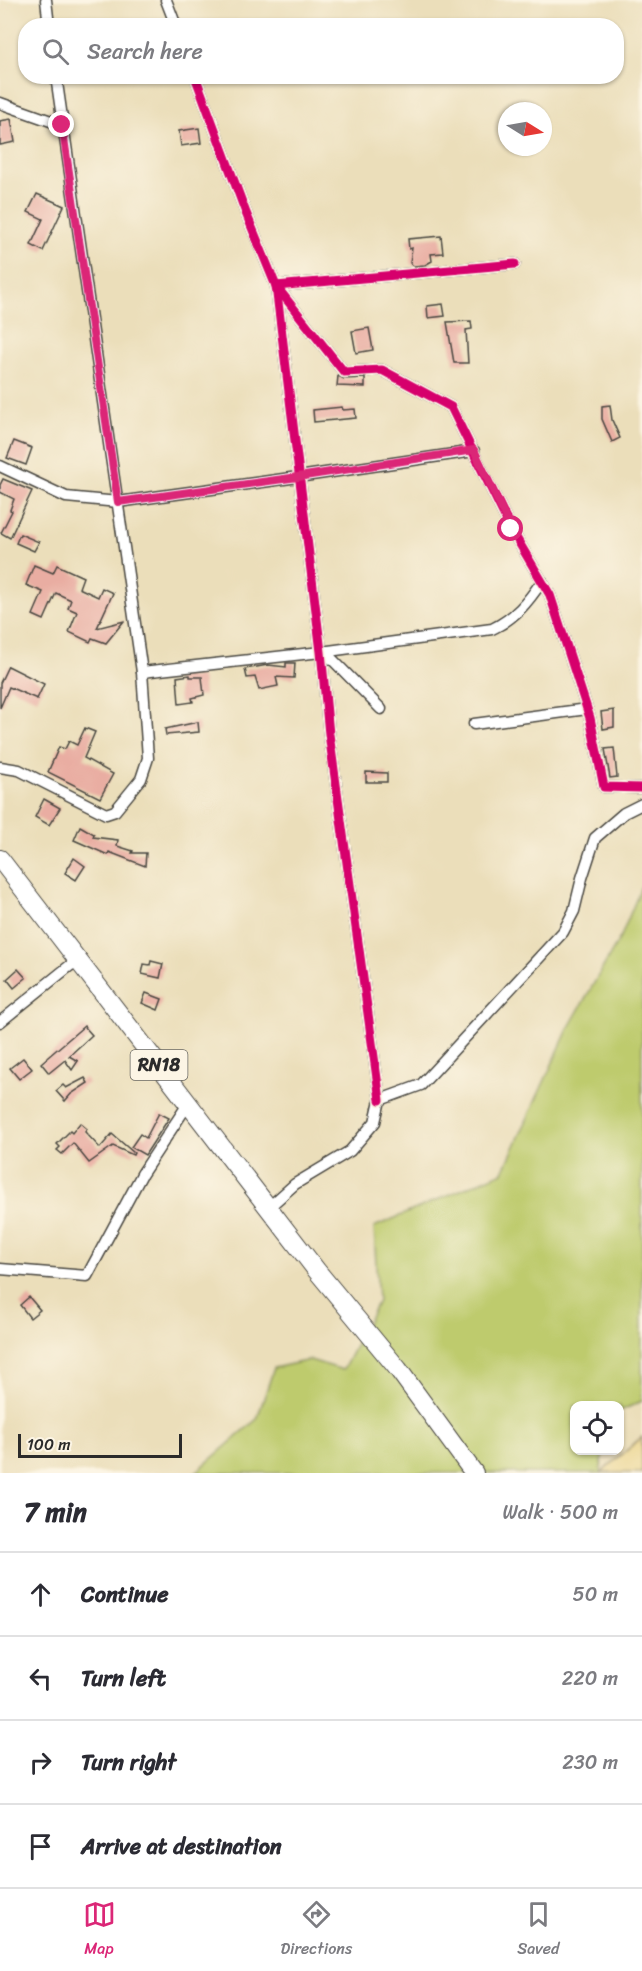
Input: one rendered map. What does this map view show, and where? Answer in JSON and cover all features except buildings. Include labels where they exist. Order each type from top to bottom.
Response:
[{"type":"main road","name":"RN18","points":[[0,859],[317,1271],[398,1369],[474,1473]]},
{"type":"street","points":[[46,0],[48,18]]},
{"type":"street","points":[[166,0],[173,18]]},
{"type":"street","points":[[0,767],[19,770],[106,814],[115,811],[141,779],[148,758],[142,672],[57,84]]},
{"type":"street","points":[[198,84],[276,286],[329,734],[380,1100],[375,1122],[350,1151],[295,1184],[268,1208]]},
{"type":"street","points":[[0,103],[62,125]]},
{"type":"street","points":[[276,286],[515,264]]},
{"type":"street","points":[[276,286],[344,372],[382,370],[451,407],[511,529],[550,595],[587,709],[604,787],[642,788]]},
{"type":"street","points":[[0,466],[66,496],[118,502],[474,450]]},
{"type":"street","points":[[142,672],[321,652],[492,629],[514,616],[528,602],[542,581]]},
{"type":"street","points":[[321,652],[329,656],[381,709]]},
{"type":"street","points":[[474,724],[587,709]]},
{"type":"street","points":[[380,1100],[421,1085],[563,932],[574,911],[595,838],[624,813],[642,804]]},
{"type":"street","points":[[0,1022],[77,960]]},
{"type":"street","points":[[0,1269],[87,1276],[142,1174],[188,1104]]},
{"type":"green space","points":[[642,885],[642,1401],[624,1409],[624,1401],[570,1401],[570,1455],[603,1455],[600,1473],[195,1473],[257,1419],[274,1368],[310,1360],[343,1370],[378,1301],[374,1227],[503,1172],[569,1027],[622,934]]},
{"type":"sand","points":[[642,1437],[642,1473],[601,1473],[624,1455]]},
{"type":"cycle path","points":[[198,84],[276,286],[344,372],[382,370],[451,407],[511,529],[550,595],[590,718],[604,787],[642,788]]},
{"type":"cycle path","points":[[380,1100],[329,734],[276,286],[515,264]]},
{"type":"route","points":[[62,125],[118,502],[474,450],[511,529]]}]
